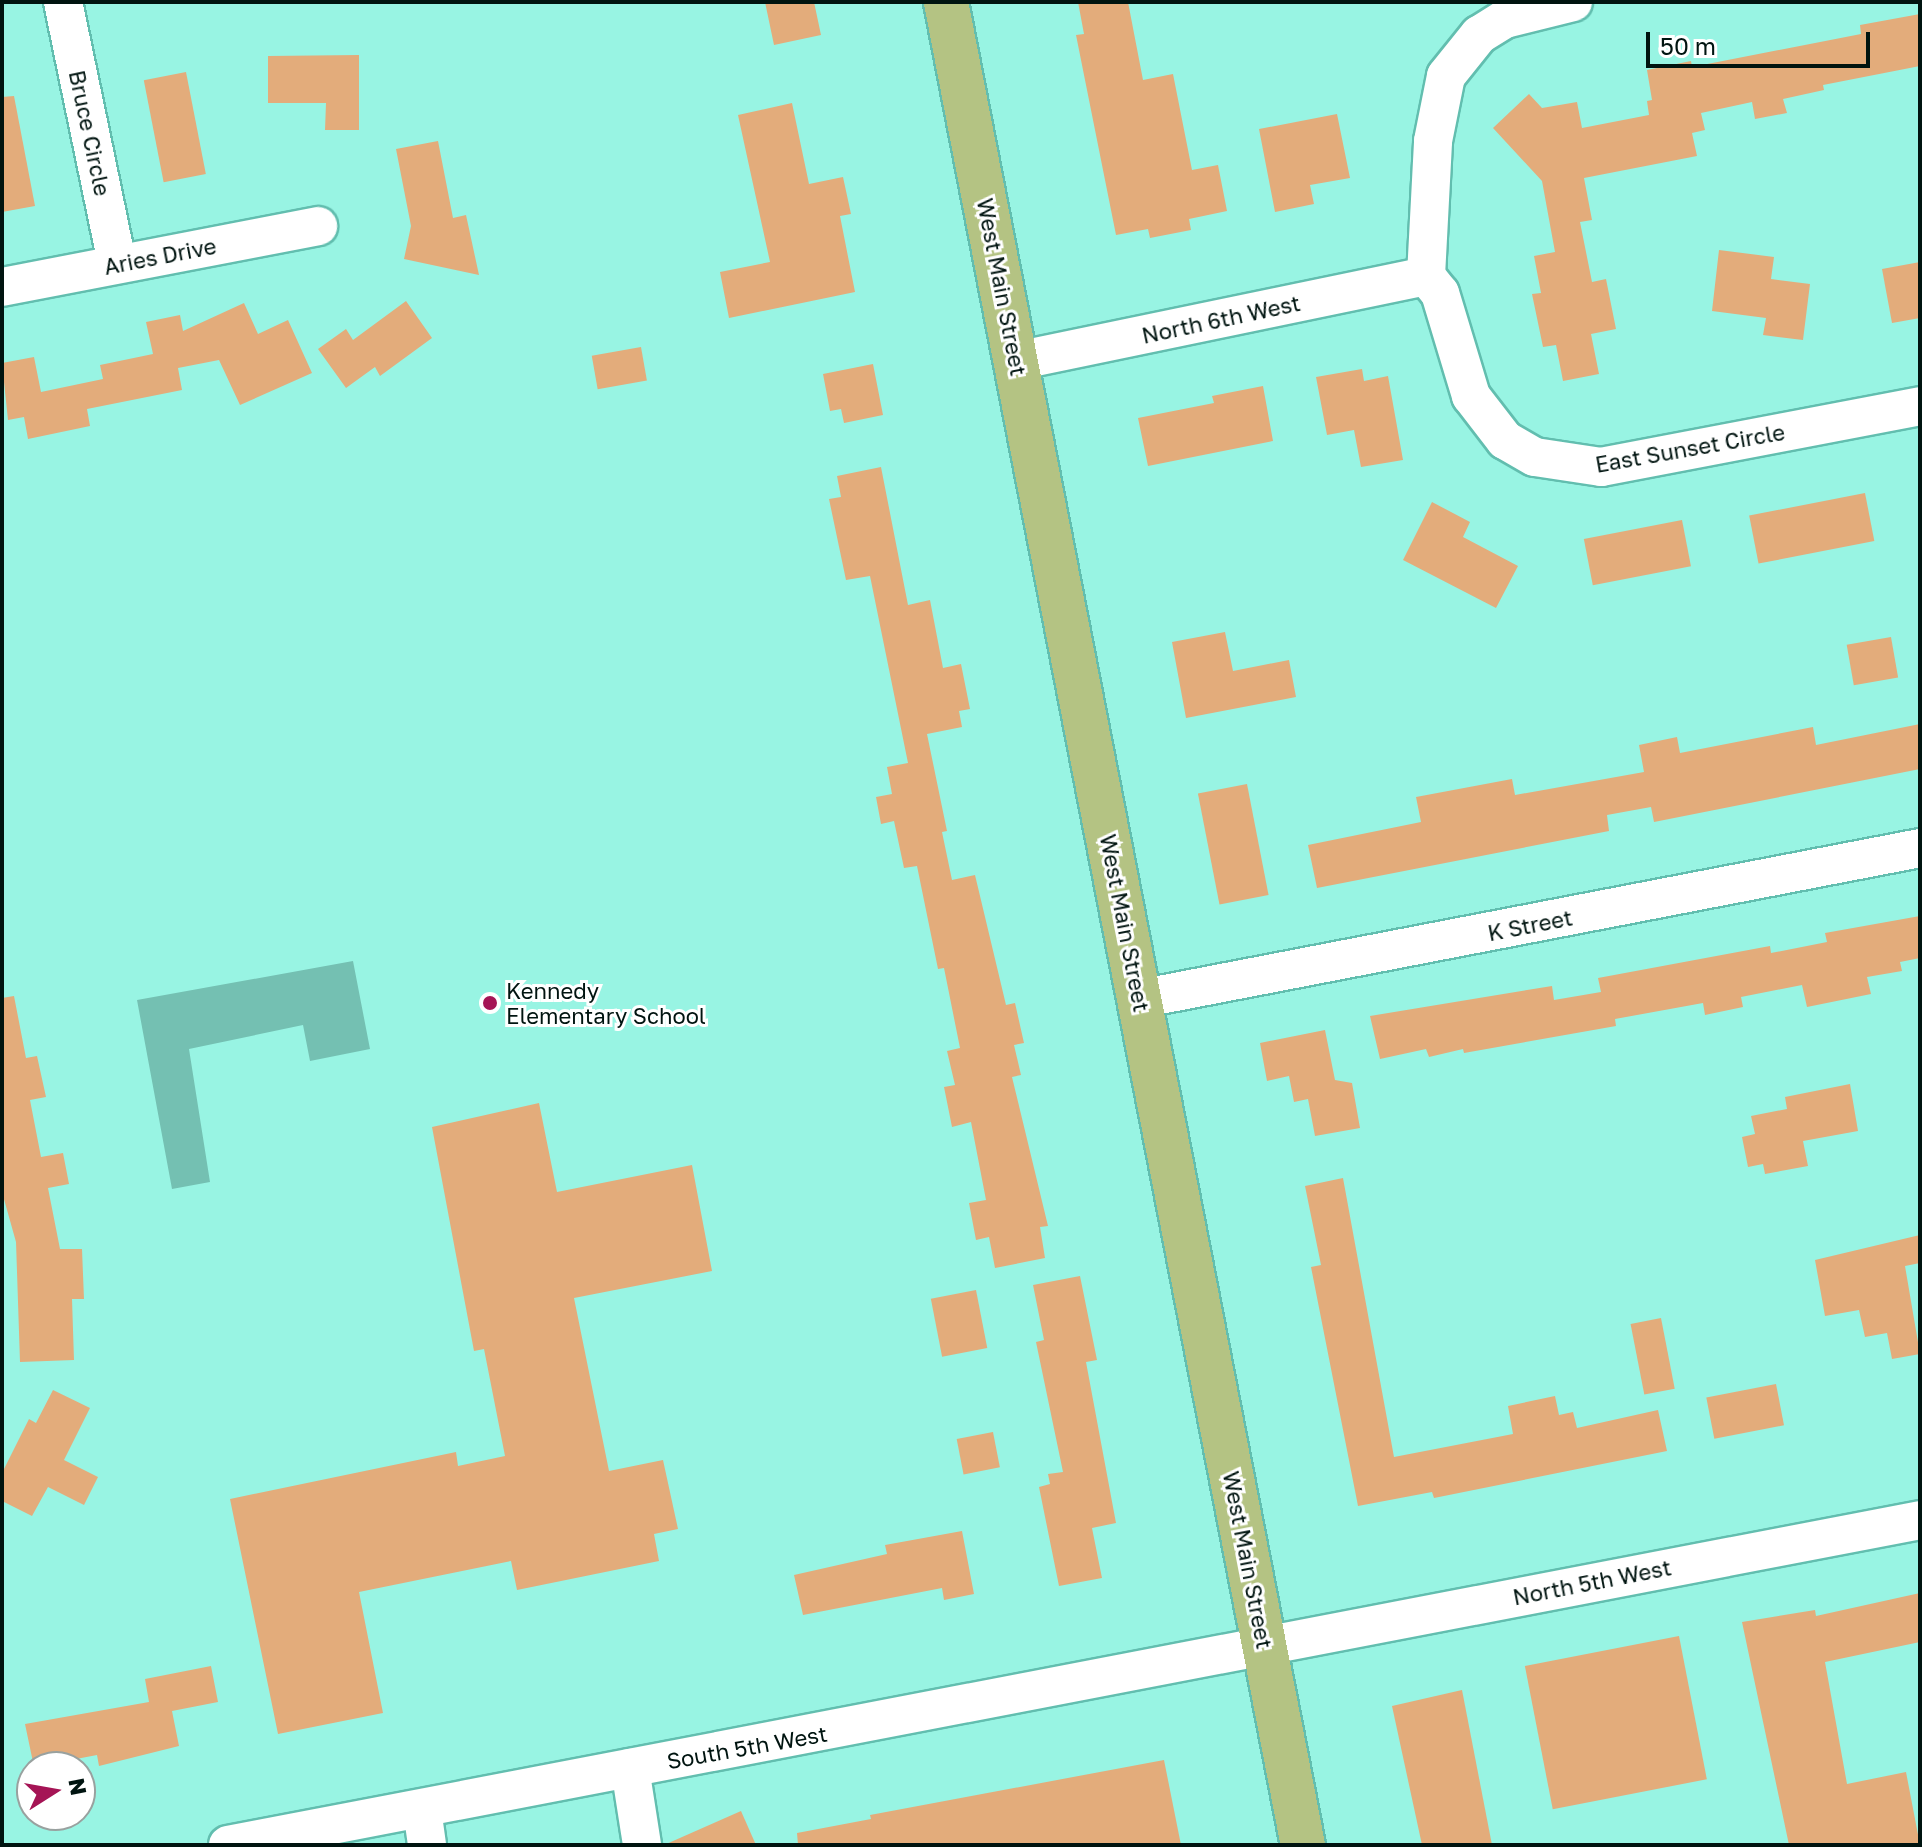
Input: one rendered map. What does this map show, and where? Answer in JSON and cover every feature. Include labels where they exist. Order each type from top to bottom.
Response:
[{"type":"main road","name":"West Main Street","points":[[946,2],[1303,1845]]},
{"type":"street","name":"Bruce Circle","points":[[63,2],[117,263]]},
{"type":"street","points":[[1426,276],[1433,141],[1446,76],[1479,35],[1505,19],[1573,2]]},
{"type":"street","name":"Aries Drive","points":[[2,287],[318,226]]},
{"type":"street","name":"North 6th West","points":[[1016,361],[1426,276]]},
{"type":"street","name":"East Sunset Circle","points":[[1426,276],[1440,293],[1471,396],[1505,440],[1535,457],[1601,467],[1920,406]]},
{"type":"street","name":"K Street","points":[[1139,999],[1920,848]]},
{"type":"street","name":"North 5th West","points":[[1264,1644],[1920,1520]]},
{"type":"street","name":"South 5th West","points":[[228,1845],[425,1827],[630,1768],[1264,1644]]},
{"type":"street","points":[[630,1768],[642,1845]]},
{"type":"shaded area","points":[[353,961],[370,1049],[310,1061],[303,1025],[189,1049],[210,1182],[172,1189],[137,1000]]},
{"type":"building","points":[[765,2],[814,2],[821,35],[774,45]]},
{"type":"building","points":[[1078,2],[1128,2],[1143,80],[1173,74],[1192,170],[1218,165],[1227,211],[1189,219],[1191,230],[1150,238],[1148,229],[1116,235],[1076,35],[1084,34]]},
{"type":"building","points":[[1920,14],[1920,66],[1823,85],[1824,90],[1783,99],[1787,113],[1755,119],[1752,102],[1701,113],[1705,130],[1692,133],[1697,156],[1584,178],[1592,220],[1580,222],[1592,282],[1606,279],[1616,329],[1591,334],[1599,374],[1563,381],[1556,345],[1543,347],[1532,294],[1541,293],[1534,256],[1555,252],[1542,181],[1493,128],[1529,94],[1542,108],[1577,102],[1582,128],[1649,115],[1647,101],[1652,100],[1647,70],[1691,61],[1692,67],[1861,34],[1860,25]]},
{"type":"building","points":[[359,55],[359,130],[325,130],[326,103],[268,103],[268,56]]},
{"type":"building","points":[[186,72],[206,174],[164,182],[144,80]]},
{"type":"building","points":[[14,96],[35,206],[2,212],[2,97]]},
{"type":"building","points":[[792,103],[809,184],[843,177],[851,214],[840,216],[855,292],[729,318],[720,272],[770,262],[738,115]]},
{"type":"building","points":[[1337,114],[1350,178],[1310,185],[1314,204],[1275,212],[1259,129]]},
{"type":"building","points":[[438,141],[453,218],[466,215],[479,275],[404,259],[411,226],[396,149]]},
{"type":"building","points":[[1719,250],[1774,257],[1771,279],[1810,284],[1803,340],[1763,335],[1766,318],[1712,311]]},
{"type":"building","points":[[1920,262],[1920,318],[1892,323],[1882,269]]},
{"type":"building","points":[[406,301],[432,338],[380,376],[375,367],[346,388],[318,349],[346,329],[353,340]]},
{"type":"building","points":[[244,303],[258,334],[288,320],[312,373],[240,405],[219,360],[178,368],[182,390],[87,409],[90,426],[28,439],[24,417],[8,420],[2,363],[34,357],[41,392],[103,379],[100,365],[153,354],[146,322],[180,315],[183,331]]},
{"type":"building","points":[[641,347],[647,380],[598,389],[592,356]]},
{"type":"building","points":[[873,364],[883,415],[844,423],[841,409],[830,411],[823,374]]},
{"type":"building","points":[[1362,369],[1364,381],[1388,376],[1403,460],[1361,467],[1354,430],[1327,435],[1316,377]]},
{"type":"building","points":[[1263,386],[1273,441],[1148,466],[1138,418],[1214,403],[1212,396]]},
{"type":"building","points":[[881,467],[908,605],[930,600],[943,668],[961,664],[970,709],[959,711],[962,727],[927,734],[947,831],[942,832],[952,880],[975,875],[1006,1005],[1015,1003],[1024,1043],[1014,1045],[1021,1075],[1012,1077],[1048,1226],[1040,1227],[1045,1258],[995,1268],[989,1237],[976,1240],[969,1203],[986,1200],[971,1122],[952,1127],[944,1087],[955,1085],[947,1051],[960,1048],[944,968],[938,969],[917,866],[904,868],[894,821],[881,824],[876,797],[892,794],[887,767],[908,763],[870,576],[846,580],[829,499],[841,497],[837,476]]},
{"type":"building","points":[[1865,493],[1874,541],[1759,564],[1749,516]]},
{"type":"building","points":[[1432,502],[1470,522],[1463,537],[1518,566],[1496,608],[1403,560]]},
{"type":"building","points":[[1682,520],[1691,566],[1593,585],[1584,539]]},
{"type":"building","points":[[1225,632],[1233,671],[1289,660],[1296,697],[1186,718],[1172,642]]},
{"type":"building","points":[[1891,637],[1898,677],[1854,685],[1847,645]]},
{"type":"building","points":[[1920,724],[1920,769],[1654,822],[1651,807],[1607,815],[1609,831],[1317,888],[1308,845],[1421,822],[1416,797],[1512,779],[1515,795],[1644,772],[1639,745],[1677,737],[1680,753],[1813,727],[1816,745]]},
{"type":"building","points":[[1247,784],[1269,895],[1219,904],[1198,794]]},
{"type":"building","points":[[1920,916],[1920,958],[1900,962],[1902,971],[1867,977],[1871,994],[1807,1007],[1802,985],[1741,997],[1743,1007],[1705,1015],[1703,1003],[1615,1019],[1616,1026],[1464,1053],[1463,1049],[1429,1057],[1426,1049],[1380,1059],[1370,1016],[1552,986],[1554,1000],[1601,992],[1598,978],[1770,946],[1771,953],[1827,942],[1825,933]]},
{"type":"building","points":[[14,996],[26,1058],[37,1056],[46,1097],[30,1100],[41,1157],[63,1153],[69,1184],[48,1188],[60,1249],[82,1249],[84,1299],[72,1299],[74,1360],[20,1362],[16,1242],[2,1192],[2,998]]},
{"type":"building","points":[[1325,1030],[1335,1080],[1352,1083],[1360,1128],[1315,1136],[1308,1099],[1294,1102],[1289,1076],[1267,1081],[1260,1043]]},
{"type":"building","points":[[1850,1084],[1858,1131],[1803,1141],[1808,1166],[1765,1174],[1763,1164],[1748,1167],[1742,1137],[1755,1134],[1751,1116],[1787,1109],[1785,1097]]},
{"type":"building","points":[[539,1103],[557,1192],[692,1165],[712,1271],[574,1298],[609,1471],[663,1460],[678,1529],[654,1534],[659,1561],[517,1590],[511,1561],[359,1592],[383,1713],[278,1734],[230,1499],[456,1452],[458,1466],[505,1456],[484,1349],[474,1351],[432,1127]]},
{"type":"building","points":[[1343,1178],[1394,1457],[1513,1434],[1508,1406],[1555,1396],[1559,1415],[1573,1412],[1577,1428],[1658,1410],[1667,1451],[1434,1498],[1432,1492],[1358,1506],[1311,1267],[1321,1265],[1305,1186]]},
{"type":"building","points":[[1920,1235],[1920,1263],[1905,1266],[1920,1354],[1892,1359],[1887,1333],[1865,1337],[1859,1310],[1825,1316],[1815,1260]]},
{"type":"building","points":[[1080,1276],[1097,1360],[1086,1362],[1116,1523],[1092,1528],[1102,1578],[1059,1586],[1039,1487],[1050,1484],[1048,1474],[1063,1472],[1036,1342],[1044,1340],[1033,1285]]},
{"type":"building","points":[[976,1290],[987,1348],[942,1357],[931,1299]]},
{"type":"building","points":[[1661,1318],[1675,1389],[1644,1395],[1631,1324]]},
{"type":"building","points":[[1776,1384],[1784,1425],[1714,1439],[1706,1398]]},
{"type":"building","points":[[53,1390],[90,1408],[64,1460],[98,1477],[84,1505],[48,1487],[32,1516],[2,1501],[2,1473],[29,1419],[36,1423]]},
{"type":"building","points":[[993,1432],[1000,1467],[964,1474],[957,1439]]},
{"type":"building","points":[[962,1531],[974,1594],[944,1600],[942,1588],[803,1615],[794,1575],[887,1554],[885,1545]]},
{"type":"building","points":[[1920,1593],[1920,1642],[1825,1662],[1847,1784],[1906,1772],[1920,1845],[1789,1845],[1742,1622],[1815,1610],[1816,1616]]},
{"type":"building","points":[[1679,1636],[1707,1779],[1553,1809],[1525,1666]]},
{"type":"building","points":[[211,1666],[218,1702],[172,1711],[179,1746],[99,1766],[96,1751],[31,1751],[25,1724],[149,1702],[145,1679]]},
{"type":"building","points":[[1462,1690],[1492,1845],[1422,1845],[1392,1706]]},
{"type":"building","points":[[1164,1760],[1181,1845],[798,1845],[797,1833],[871,1819],[870,1815]]},
{"type":"building","points":[[741,1811],[756,1845],[664,1845]]},
{"type":"place","name":"Kennedy Elementary School","points":[[490,1003]]}]
